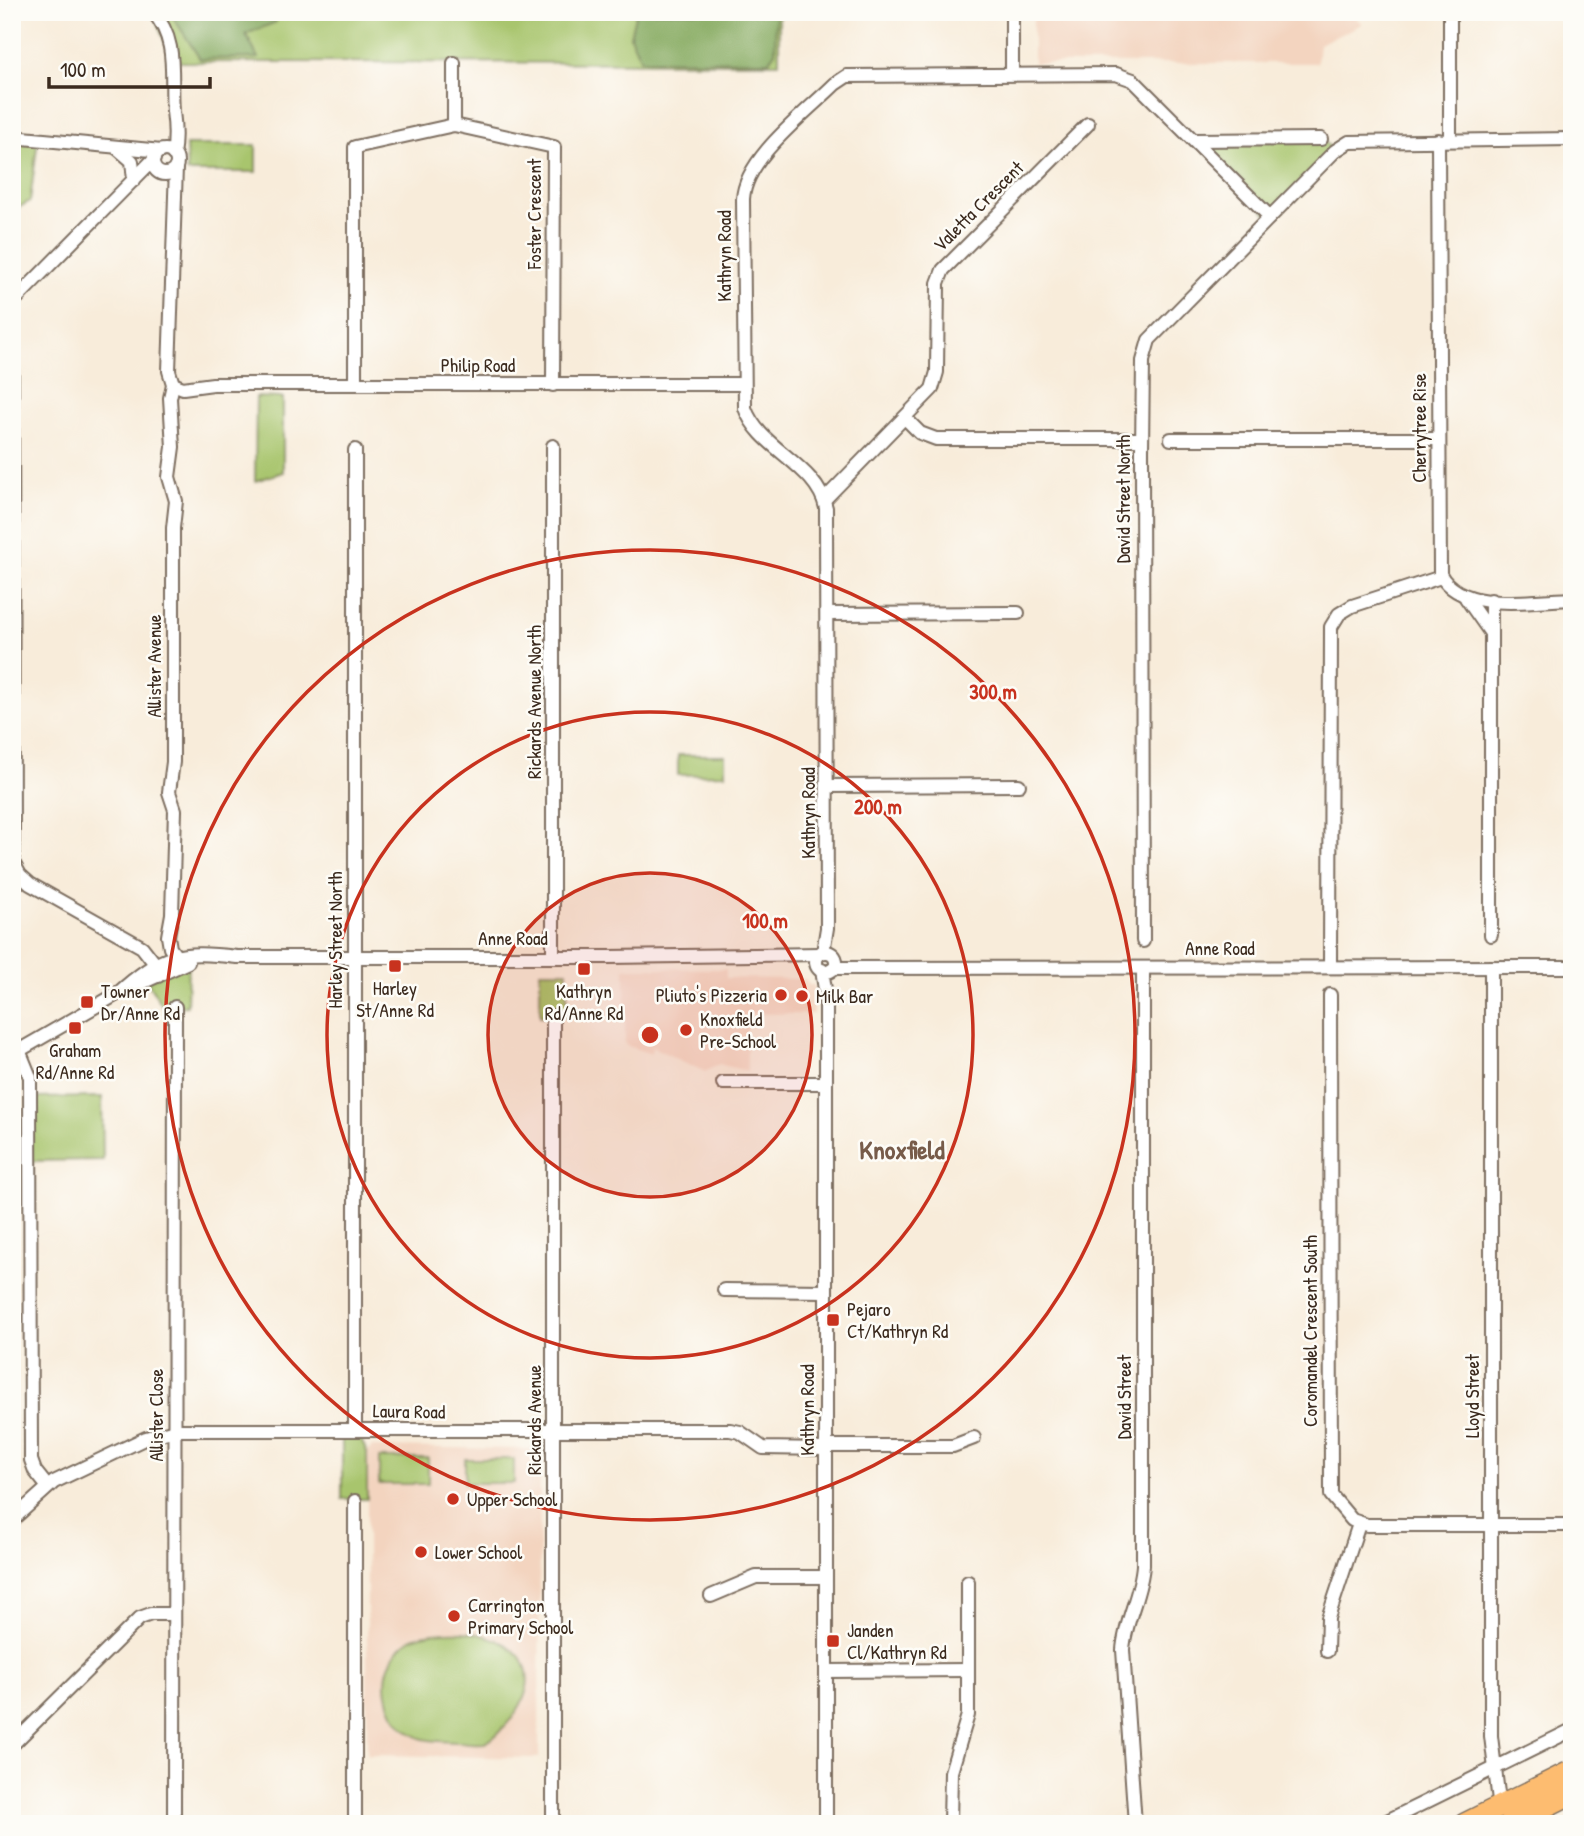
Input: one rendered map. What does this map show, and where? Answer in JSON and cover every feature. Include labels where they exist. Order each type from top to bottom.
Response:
[{"type":"main road","points":[[1504,1818],[1572,1771]]},
{"type":"main road","points":[[1465,1824],[1504,1818],[1572,1793]]},
{"type":"street","points":[[12,303],[136,178],[164,161],[173,111],[171,48],[163,25],[153,12]]},
{"type":"street","points":[[1012,12],[1012,74]]},
{"type":"street","name":"Cherrytree Rise","points":[[1441,577],[1438,559],[1438,439],[1444,140],[1450,12]]},
{"type":"street","points":[[453,125],[454,63]]},
{"type":"street","name":"Kathryn Road","points":[[826,1824],[827,614],[824,500],[818,488],[751,420],[745,408],[744,188],[748,174],[757,161],[835,84],[847,76],[1126,76],[1270,216]]},
{"type":"street","name":"Valetta Crescent","points":[[824,500],[928,395],[936,379],[937,291],[943,270],[1088,124]]},
{"type":"street","name":"Foster Crescent","points":[[355,384],[355,147],[453,125],[554,147],[554,385]]},
{"type":"street","points":[[12,137],[116,148],[164,161]]},
{"type":"street","points":[[1194,140],[1321,139]]},
{"type":"street","points":[[1444,140],[1572,139]]},
{"type":"street","name":"David Street North","points":[[1143,941],[1142,439],[1143,362],[1149,340],[1335,151],[1349,142],[1444,140]]},
{"type":"street","points":[[116,148],[132,162],[136,178]]},
{"type":"street","name":"Allister Avenue","points":[[164,161],[173,202],[173,345],[169,371],[178,385],[170,401],[172,420],[169,477],[176,501],[173,528],[173,762],[169,792],[175,810],[169,943],[179,958]]},
{"type":"street","points":[[12,347],[13,858],[16,876],[146,952],[159,953],[169,943]]},
{"type":"street","name":"Philip Road","points":[[178,385],[744,384]]},
{"type":"street","points":[[906,419],[920,433],[936,439],[1142,439]]},
{"type":"street","points":[[1171,439],[1438,439]]},
{"type":"street","name":"Rickards Avenue North","points":[[553,446],[553,957]]},
{"type":"street","name":"Harley Street North","points":[[355,450],[355,1429]]},
{"type":"street","points":[[1330,967],[1331,627],[1336,616],[1347,608],[1441,577],[1465,598],[1491,633]]},
{"type":"street","points":[[1465,598],[1572,600]]},
{"type":"street","points":[[1491,600],[1491,935]]},
{"type":"street","points":[[827,614],[1018,613]]},
{"type":"street","points":[[827,786],[1019,785]]},
{"type":"street","name":"Allister Avenue","points":[[172,914],[179,958]]},
{"type":"street","points":[[130,941],[154,970]]},
{"type":"street","points":[[146,952],[154,970]]},
{"type":"street","name":"Anne Road","points":[[16,1052],[179,958],[789,957],[867,967],[1572,967]]},
{"type":"street","name":"Lloyd Street","points":[[1491,967],[1493,1768],[1504,1818]]},
{"type":"street","name":"David Street","points":[[1135,1824],[1124,1648],[1126,1628],[1142,1572],[1143,968]]},
{"type":"street","name":"Coromandel Crescent South","points":[[1330,995],[1330,1488],[1340,1509],[1359,1524]]},
{"type":"street","name":"Allister Close","points":[[174,1824],[175,1007]]},
{"type":"street","name":"Rickards Avenue","points":[[553,1824],[554,1016]]},
{"type":"street","points":[[16,1052],[28,1066],[30,1083],[30,1455],[33,1468],[47,1486]]},
{"type":"street","points":[[723,1083],[826,1083]]},
{"type":"street","points":[[724,1290],[826,1291]]},
{"type":"street","name":"Laura Road","points":[[12,1520],[47,1486],[146,1438],[175,1430],[730,1430],[740,1432],[763,1448],[953,1446],[974,1438]]},
{"type":"street","points":[[355,1501],[355,1824]]},
{"type":"street","points":[[1327,1651],[1328,1618],[1359,1524],[1572,1525]]},
{"type":"street","points":[[711,1596],[757,1577],[826,1577]]},
{"type":"street","points":[[950,1824],[951,1772],[967,1721],[968,1582]]},
{"type":"street","points":[[12,1745],[140,1618],[151,1614],[174,1614]]},
{"type":"street","points":[[826,1671],[968,1670]]},
{"type":"street","points":[[1381,1824],[1572,1730]]},
{"type":"shaded area","points":[[1033,12],[1351,12],[1362,24],[1319,44],[1317,63],[1033,63]]},
{"type":"shaded area","name":"Knoxfield Pre-School","points":[[625,968],[726,969],[726,978],[806,979],[809,985],[814,985],[814,1014],[747,1014],[747,1071],[719,1064],[705,1072],[652,1047],[651,1054],[625,1045]]},
{"type":"shaded area","name":"Carrington Primary School","points":[[372,1447],[531,1449],[540,1458],[539,1758],[367,1755],[367,1452]]},
{"type":"green space","points":[[153,12],[779,12],[779,63],[173,62]]},
{"type":"green space","points":[[170,12],[276,12],[276,22],[246,34],[258,58],[200,59]]},
{"type":"green space","points":[[636,12],[776,12],[775,52],[769,61],[641,60],[630,36]]},
{"type":"green space","points":[[12,137],[38,139],[30,201],[12,211]]},
{"type":"green space","points":[[1321,139],[1335,151],[1270,217],[1194,140]]},
{"type":"green space","points":[[186,145],[256,145],[256,172],[187,172]]},
{"type":"green space","points":[[256,397],[283,398],[283,472],[255,481]]},
{"type":"green space","points":[[678,755],[725,755],[725,774],[678,775]]},
{"type":"green space","points":[[188,962],[187,1006],[163,1007],[147,981]]},
{"type":"green space","points":[[540,971],[567,971],[567,1016],[540,1016]]},
{"type":"green space","points":[[102,1097],[103,1160],[30,1161],[30,1098]]},
{"type":"green space","points":[[342,1429],[362,1429],[362,1442],[367,1452],[367,1499],[342,1499]]},
{"type":"green space","points":[[379,1458],[428,1458],[428,1484],[379,1484]]},
{"type":"green space","points":[[465,1459],[514,1459],[514,1483],[465,1483]]},
{"type":"green space","points":[[444,1632],[467,1632],[506,1644],[519,1655],[526,1669],[527,1686],[521,1705],[505,1726],[487,1742],[420,1738],[407,1730],[390,1707],[386,1678],[397,1651],[416,1637]]},
{"type":"place","name":"Harley St/Anne Rd","points":[[395,966]]},
{"type":"place","name":"Kathryn Rd/Anne Rd","points":[[584,969]]},
{"type":"place","name":"Pliuto's Pizzeria","points":[[781,995]]},
{"type":"place","name":"Milk Bar","points":[[802,996]]},
{"type":"place","name":"Towner Dr/Anne Rd","points":[[87,1002]]},
{"type":"place","name":"Graham Rd/Anne Rd","points":[[75,1028]]},
{"type":"place","name":"Knoxfield Pre-School","points":[[686,1030]]},
{"type":"place","name":"Pejaro Ct/Kathryn Rd","points":[[833,1320]]},
{"type":"place","name":"Upper School","points":[[453,1499]]},
{"type":"place","name":"Lower School","points":[[421,1552]]},
{"type":"place","name":"Carrington Primary School","points":[[454,1616]]},
{"type":"place","name":"Janden Cl/Kathryn Rd","points":[[833,1641]]},
{"type":"district","name":"Knoxfield","points":[[902,1149]]}]
